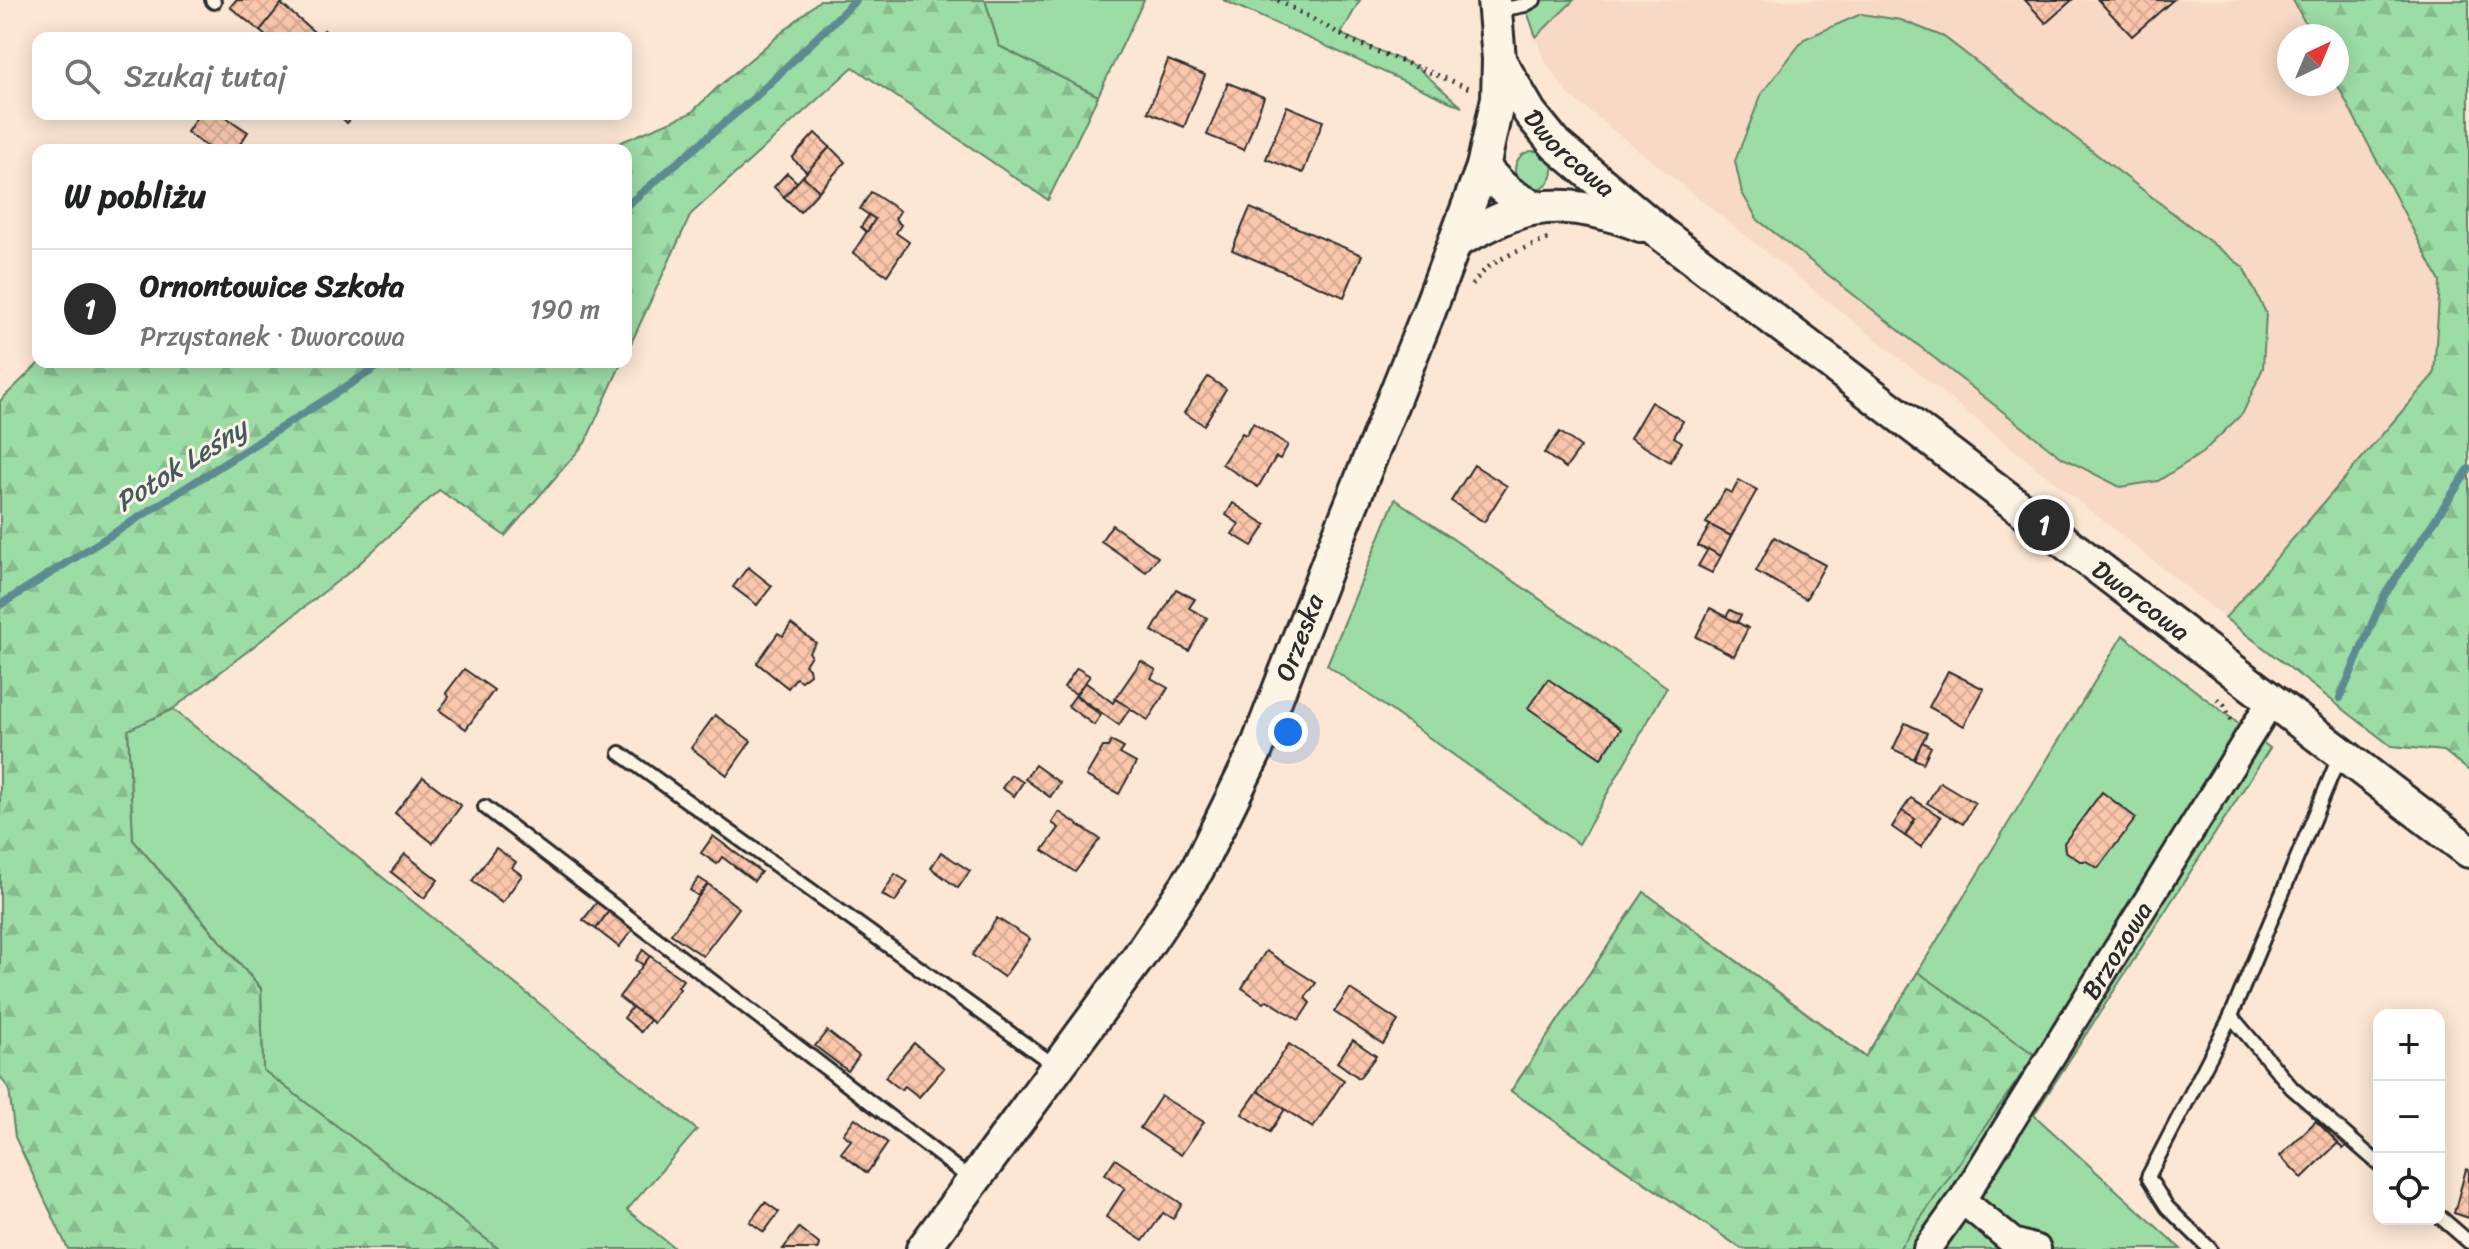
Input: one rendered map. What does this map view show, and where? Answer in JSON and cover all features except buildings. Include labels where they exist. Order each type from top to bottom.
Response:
[{"type":"street","name":"Orzeska","points":[[923,1249],[1140,955],[1197,870],[1256,750],[1456,241],[1487,152],[1479,97],[1499,59],[1494,5]]},
{"type":"street","name":"Dworcowa","points":[[1499,59],[1530,113],[1561,149],[1659,232],[2469,851]]},
{"type":"street","points":[[1523,133],[1561,149],[1573,176],[1567,193],[1547,218],[1502,190],[1487,152],[1523,133]]},
{"type":"street","name":"Dworcowa","points":[[1456,241],[1517,213],[1547,218],[1585,209],[1620,217],[1659,232]]},
{"type":"street","name":"Brzozowa","points":[[1927,1249],[1962,1200],[2271,701]]},
{"type":"street","points":[[1962,1200],[2013,1242],[2037,1249]]},
{"type":"lane","points":[[1494,5],[1525,5],[1534,0]]},
{"type":"lane","points":[[620,753],[1057,1067]]},
{"type":"lane","points":[[2210,1249],[2167,1207],[2148,1177],[2231,1016],[2340,755]]},
{"type":"lane","points":[[485,807],[973,1181]]},
{"type":"lane","points":[[2231,1016],[2292,1088],[2373,1159]]},
{"type":"lane","points":[[2445,1221],[2469,1242]]},
{"type":"path","points":[[1278,0],[1354,42],[1479,97]]},
{"type":"path","points":[[1466,296],[1479,275],[1547,218]]},
{"type":"path","points":[[2213,696],[2224,705],[2231,718],[2229,732]]},
{"type":"shaded area","points":[[1574,0],[2293,0],[2306,24],[2277,24],[2277,96],[2343,96],[2440,282],[2434,374],[2225,618],[1568,94],[1543,58],[1536,37]]},
{"type":"green space","points":[[820,0],[985,0],[999,46],[1098,96],[1048,200],[853,67],[691,214],[632,341],[632,144],[616,144],[691,113]]},
{"type":"green space","points":[[985,0],[1144,0],[1098,96],[999,46]]},
{"type":"green space","points":[[1223,0],[1360,0],[1341,34],[1417,67],[1462,107]]},
{"type":"green space","points":[[1523,0],[1574,0],[1536,37]]},
{"type":"green space","points":[[2293,0],[2469,0],[2469,771],[2444,751],[2391,746],[2225,618],[2434,374],[2440,282],[2343,96],[2349,96],[2349,24],[2306,24]]},
{"type":"green space","points":[[1861,14],[1901,20],[1944,37],[2243,267],[2266,313],[2263,368],[2243,413],[2202,453],[2158,481],[2120,487],[2061,457],[1758,220],[1742,193],[1735,161],[1762,93],[1804,39]]},
{"type":"green space","points":[[1534,151],[1547,157],[1553,170],[1547,183],[1534,189],[1521,183],[1515,170],[1521,157]]},
{"type":"green space","points":[[34,368],[619,368],[585,443],[505,536],[439,490],[352,570],[173,709],[128,730],[133,840],[261,989],[263,1070],[499,1249],[68,1249],[15,1137],[9,1089],[0,1076],[0,401]]},
{"type":"green space","points":[[1395,499],[1667,687],[1579,844],[1327,665]]},
{"type":"green space","points":[[2123,635],[2270,748],[2034,1115],[2181,1249],[1742,1249],[1511,1091],[1644,892],[1866,1057]]},
{"type":"green space","points":[[173,709],[697,1130],[627,1210],[676,1249],[499,1249],[263,1070],[261,988],[133,840],[128,729]]},
{"type":"green space","points":[[1644,892],[1865,1057],[1918,972],[2035,1055],[1899,1249],[1742,1249],[1511,1091]]},
{"type":"waterway","name":"Potok Leśny","points":[[632,201],[754,98],[856,0]]},
{"type":"waterway","name":"Potok Leśny","points":[[0,605],[375,368]]},
{"type":"waterway","points":[[2340,698],[2384,596],[2469,469]]},
{"type":"place","name":"Ornontowice Szkoła","points":[[2044,525]]}]
